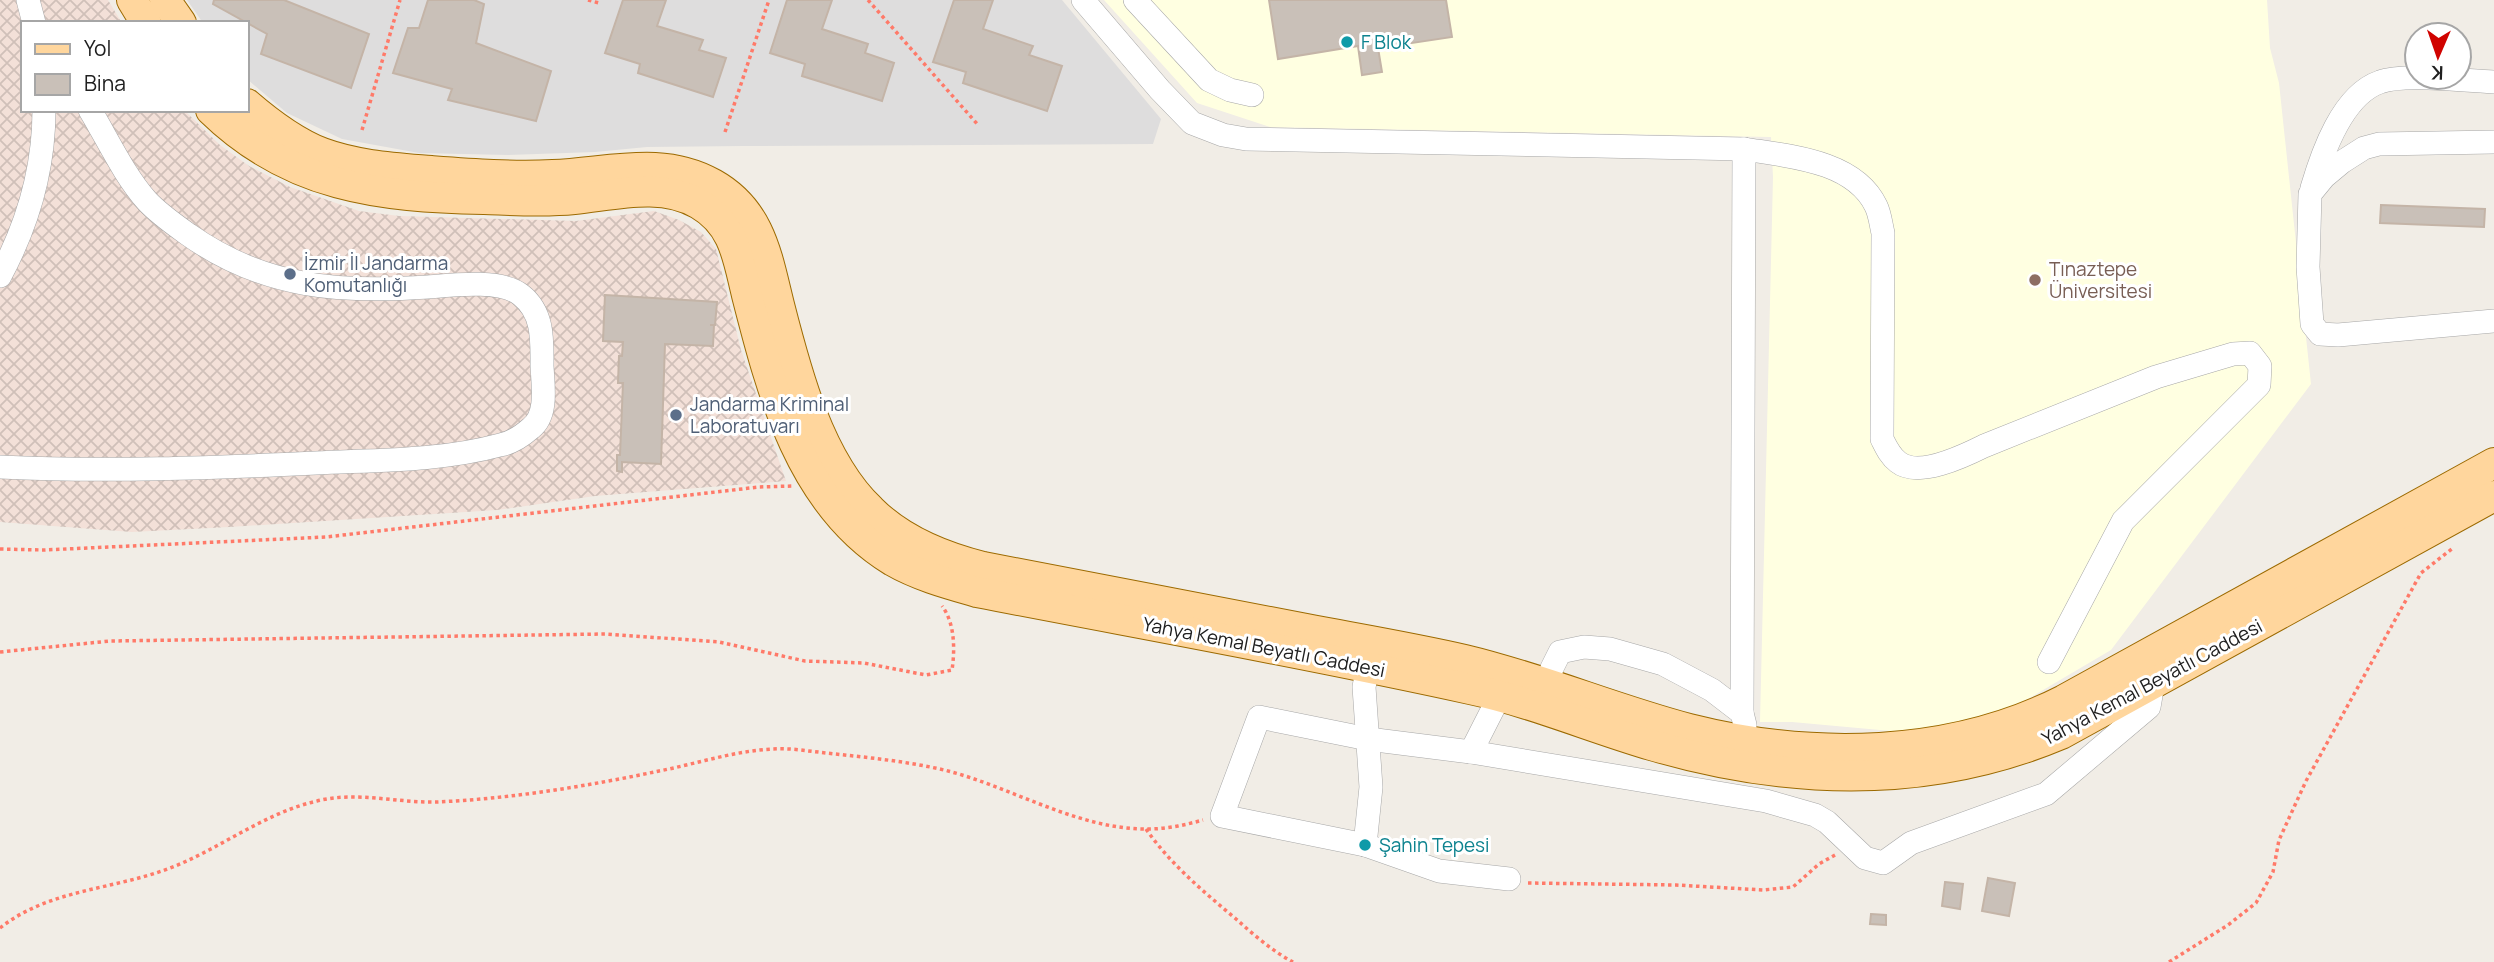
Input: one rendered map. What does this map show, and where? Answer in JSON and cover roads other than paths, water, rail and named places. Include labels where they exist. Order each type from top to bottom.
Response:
[{"type":"main road","points":[[132,0],[145,21]]},
{"type":"main road","points":[[165,0],[180,21]]},
{"type":"main road","name":"Yahya Kemal Beyatlı Caddesi","points":[[248,105],[283,132],[321,152],[366,164],[495,175],[554,175],[654,166],[696,175],[730,196],[747,214],[768,255],[799,377],[817,425],[833,457],[855,494],[891,527],[911,540],[960,561],[1318,645],[1368,666],[1500,695],[1544,696],[1687,728],[1745,727],[1850,749],[1898,746],[1971,736],[2018,722],[2491,487]]},
{"type":"main road","name":"Yahya Kemal Beyatlı Caddesi","points":[[213,112],[242,137],[285,164],[329,181],[379,192],[454,199],[545,201],[641,191],[659,192],[700,205],[714,218],[737,250],[775,390],[801,457],[811,495],[872,547],[895,562],[951,585],[977,592],[1318,645],[1463,659],[1648,744],[1720,762],[1772,771],[1861,776],[1933,771],[2000,757],[2060,734],[2153,684],[2491,487]]},
{"type":"street","points":[[28,0],[33,21]]},
{"type":"street","points":[[1083,0],[1192,123],[1223,135],[1246,139],[1744,149],[1805,159],[1829,166],[1847,176],[1876,206],[1883,233],[1882,439],[1888,451],[1907,467],[1931,466],[1956,459],[2156,377],[2233,355],[2250,353],[2260,366],[2259,385],[2123,521],[2049,662]]},
{"type":"street","points":[[1135,0],[1209,80],[1230,90],[1252,94]]},
{"type":"street","points":[[2494,82],[2399,78],[2379,82],[2350,105],[2322,152],[2310,194],[2308,267],[2312,324],[2320,334],[2338,335],[2494,321]]},
{"type":"street","points":[[0,276],[18,243],[39,177],[44,112]]},
{"type":"street","points":[[0,467],[73,471],[243,466],[463,453],[503,445],[517,438],[535,426],[543,408],[542,329],[534,309],[520,294],[500,287],[464,284],[366,290],[328,288],[297,284],[231,261],[173,224],[148,202],[91,112]]},
{"type":"street","points":[[2310,194],[2324,177],[2364,148],[2379,144],[2494,142]]},
{"type":"street","points":[[1744,149],[1745,727]]},
{"type":"street","points":[[1544,696],[1560,652],[1584,647],[1610,649],[1663,664],[1712,690],[1745,727]]},
{"type":"street","points":[[1365,845],[1371,787],[1364,687],[1368,666]]},
{"type":"street","points":[[1509,879],[1439,872],[1365,845],[1222,816],[1259,717],[1368,739],[1471,752],[1766,801],[1815,815],[1827,822],[1865,859],[1883,863],[1911,843],[2046,794],[2149,707],[2153,684]]},
{"type":"street","points":[[1471,752],[1500,695]]},
{"type":"place","name":"F Blok","points":[[1347,42]]},
{"type":"place","name":"İzmir İl Jandarma Komutanlığı","points":[[290,274]]},
{"type":"place","name":"Tınaztepe Üniversitesi","points":[[2035,280]]},
{"type":"place","name":"Jandarma Kriminal Laboratuvarı","points":[[676,415]]},
{"type":"place","name":"Şahin Tepesi","points":[[1365,845]]}]
